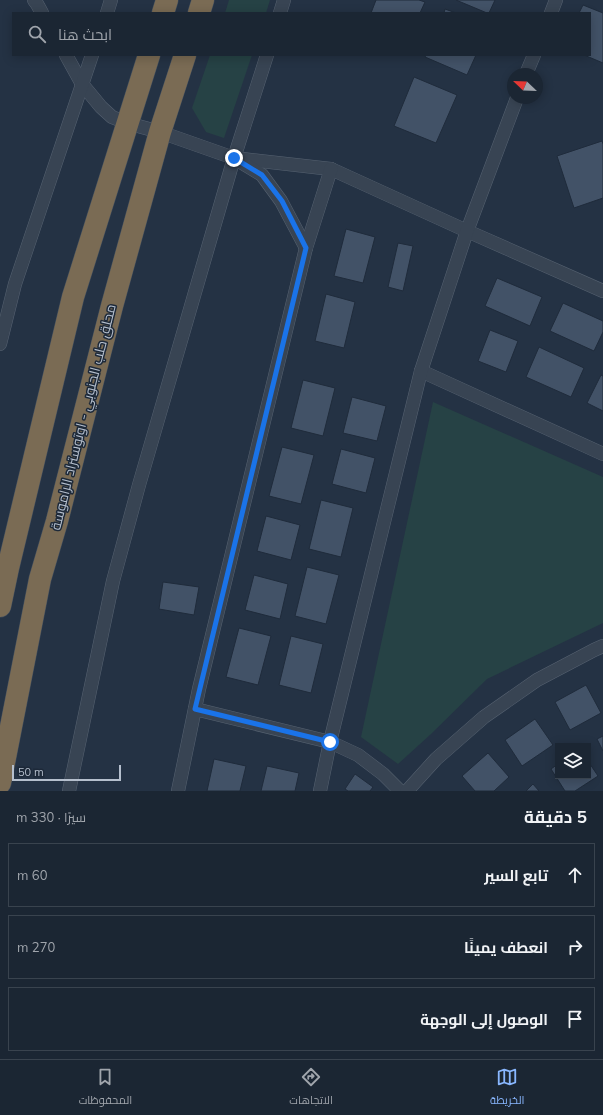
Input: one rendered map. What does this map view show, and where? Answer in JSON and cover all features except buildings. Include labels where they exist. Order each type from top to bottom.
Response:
[{"type":"highway","points":[[162,12],[167,0]]},
{"type":"highway","points":[[199,12],[203,0]]},
{"type":"highway","points":[[0,606],[73,297],[149,56]]},
{"type":"highway","name":"محلق حلب الجنوبي - اوتوستراد الراموسة","points":[[0,783],[40,579],[57,521],[112,306],[160,132],[185,56]]},
{"type":"street","points":[[34,0],[41,12]]},
{"type":"street","points":[[107,12],[112,0]]},
{"type":"street","points":[[280,12],[284,0]]},
{"type":"street","points":[[551,12],[556,0]]},
{"type":"street","points":[[67,56],[82,84],[101,107],[112,117],[234,158],[262,175],[282,201],[306,248]]},
{"type":"street","points":[[0,344],[15,284],[92,56]]},
{"type":"street","points":[[69,791],[113,580],[234,158],[267,56]]},
{"type":"street","points":[[529,68],[534,56]]},
{"type":"street","points":[[320,791],[330,742],[421,371],[467,231],[515,104]]},
{"type":"street","points":[[234,158],[331,169],[603,291]]},
{"type":"street","points":[[178,791],[195,709],[306,248],[331,169]]},
{"type":"street","points":[[421,371],[603,454]]},
{"type":"street","points":[[407,791],[436,759],[484,717],[537,680],[603,646]]},
{"type":"street","points":[[195,709],[330,742],[358,755],[383,774],[400,791]]},
{"type":"green space","points":[[229,0],[270,0],[266,12],[225,12]]},
{"type":"green space","points":[[210,56],[252,56],[224,138],[206,132],[192,108]]},
{"type":"green space","points":[[433,402],[603,477],[603,623],[487,679],[398,764],[361,737]]},
{"type":"route","points":[[234,158],[262,175],[282,201],[306,248],[195,709],[330,742]]}]
